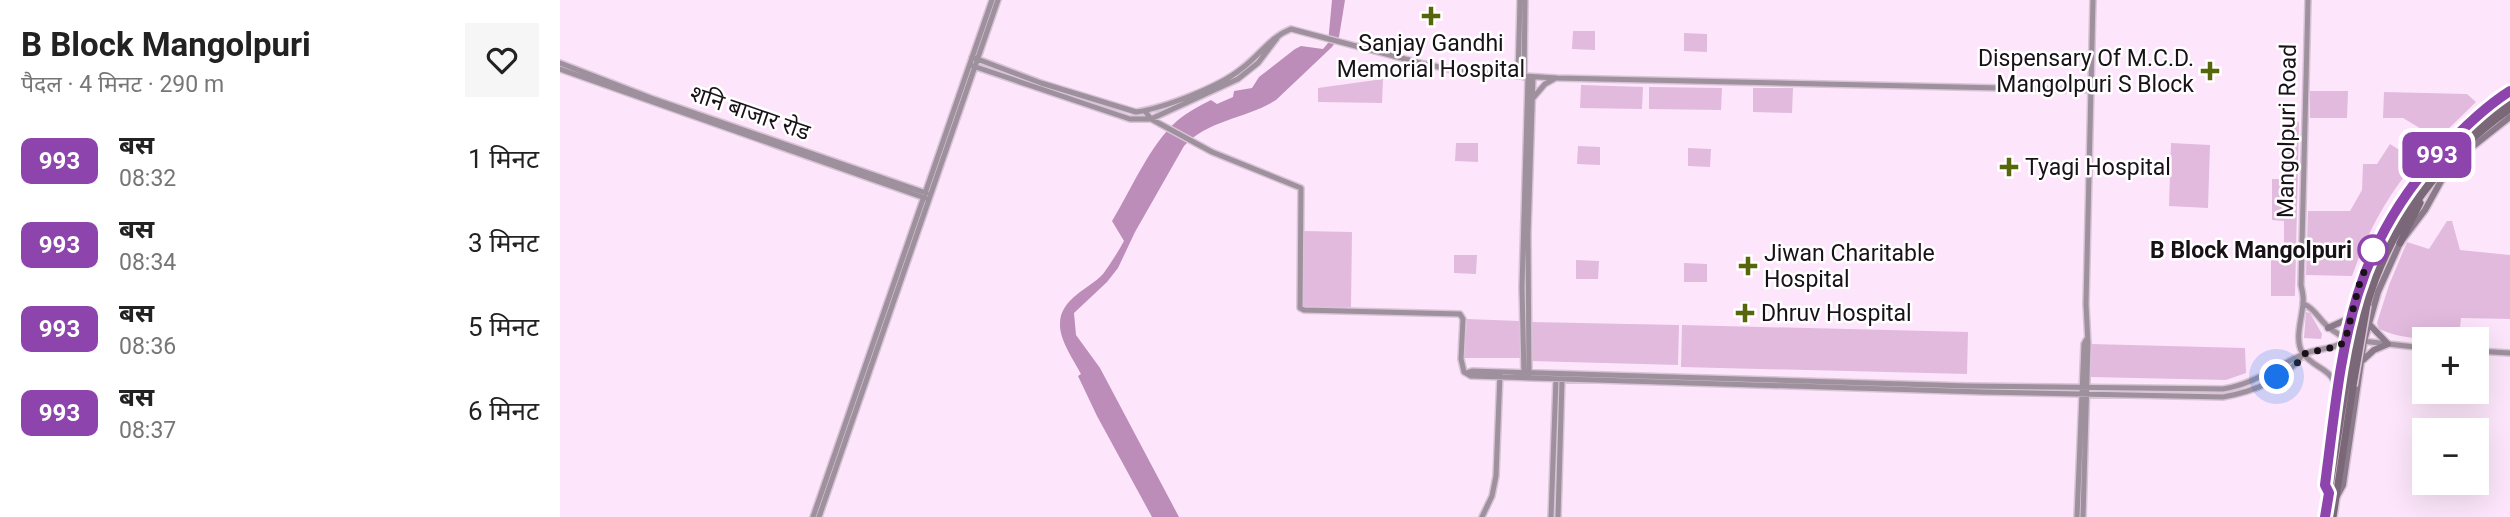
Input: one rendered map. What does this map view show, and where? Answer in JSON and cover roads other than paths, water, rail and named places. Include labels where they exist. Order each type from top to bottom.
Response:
[{"type":"highway","points":[[2336,476],[2357,316],[2377,257],[2414,197],[2436,170],[2467,134],[2510,101]]},
{"type":"highway","points":[[2400,243],[2436,170],[2487,125],[2510,109]]},
{"type":"highway","points":[[2333,517],[2336,476],[2364,317],[2383,261],[2414,197],[2416,181]]},
{"type":"highway","points":[[2414,197],[2424,193]]},
{"type":"highway","points":[[2325,517],[2333,496]]},
{"type":"main road","points":[[2510,91],[2467,125],[2416,181],[2396,208],[2372,253],[2360,282],[2345,341],[2325,485],[2333,496],[2343,485],[2364,341],[2378,292],[2400,243],[2425,210],[2441,181],[2472,148],[2510,117]]},
{"type":"main road","points":[[2328,328],[2350,318]]},
{"type":"main road","points":[[2362,361],[2388,344],[2369,324]]},
{"type":"main road","points":[[2337,391],[2346,377],[2353,378],[2358,386]]},
{"type":"street","points":[[813,517],[973,62],[992,0]]},
{"type":"street","points":[[973,62],[998,0]]},
{"type":"street","points":[[1520,0],[1526,77],[1532,100],[1527,375]]},
{"type":"street","points":[[1525,0],[1522,287],[1527,375]]},
{"type":"street","points":[[2082,517],[2093,0]]},
{"type":"street","name":"Mangolpuri Road","points":[[2303,354],[2300,346],[2301,311],[2304,304],[2301,285],[2308,0]]},
{"type":"street","points":[[973,62],[1126,110],[1145,111],[1224,80],[1254,59],[1271,41],[1292,29],[1469,73],[1557,78],[2091,90]]},
{"type":"street","points":[[973,62],[1130,119],[1151,119],[1238,79],[1258,63],[1279,35]]},
{"type":"street","name":"शनि बाजार रोड","points":[[560,63],[926,196]]},
{"type":"street","name":"शनि बाजार रोड","points":[[560,69],[926,196]]},
{"type":"street","points":[[1532,100],[1545,84],[1557,78]]},
{"type":"street","points":[[1145,111],[1151,119],[1194,143],[1301,188],[1300,309],[1460,314],[1463,319],[1461,359],[1466,373],[1472,371],[1527,375],[2084,391]]},
{"type":"street","points":[[818,517],[926,196]]},
{"type":"street","points":[[2304,304],[2311,307],[2328,328],[2342,336],[2345,341]]},
{"type":"street","points":[[1527,375],[1559,380],[2084,391],[2224,389],[2253,382],[2303,354],[2339,346],[2345,341],[2412,347]]},
{"type":"street","points":[[2489,352],[2510,354]]},
{"type":"street","points":[[2303,354],[2334,378],[2337,391]]},
{"type":"street","points":[[1482,517],[1495,484],[1500,374]]},
{"type":"street","points":[[1551,517],[1559,380]]},
{"type":"street","points":[[1558,517],[1559,380]]},
{"type":"street","points":[[2077,517],[2084,391]]},
{"type":"place","name":"Sanjay Gandhi Memorial Hospital","points":[[1431,16]]},
{"type":"place","name":"Dispensary Of M.C.D. Mangolpuri S Block","points":[[2210,71]]},
{"type":"place","name":"Tyagi Hospital","points":[[2009,167]]},
{"type":"place","name":"B Block Mangolpuri","points":[[2373,250]]},
{"type":"place","name":"Jiwan Charitable Hospital","points":[[1748,266]]},
{"type":"place","name":"Dhruv Hospital","points":[[1745,313]]}]
